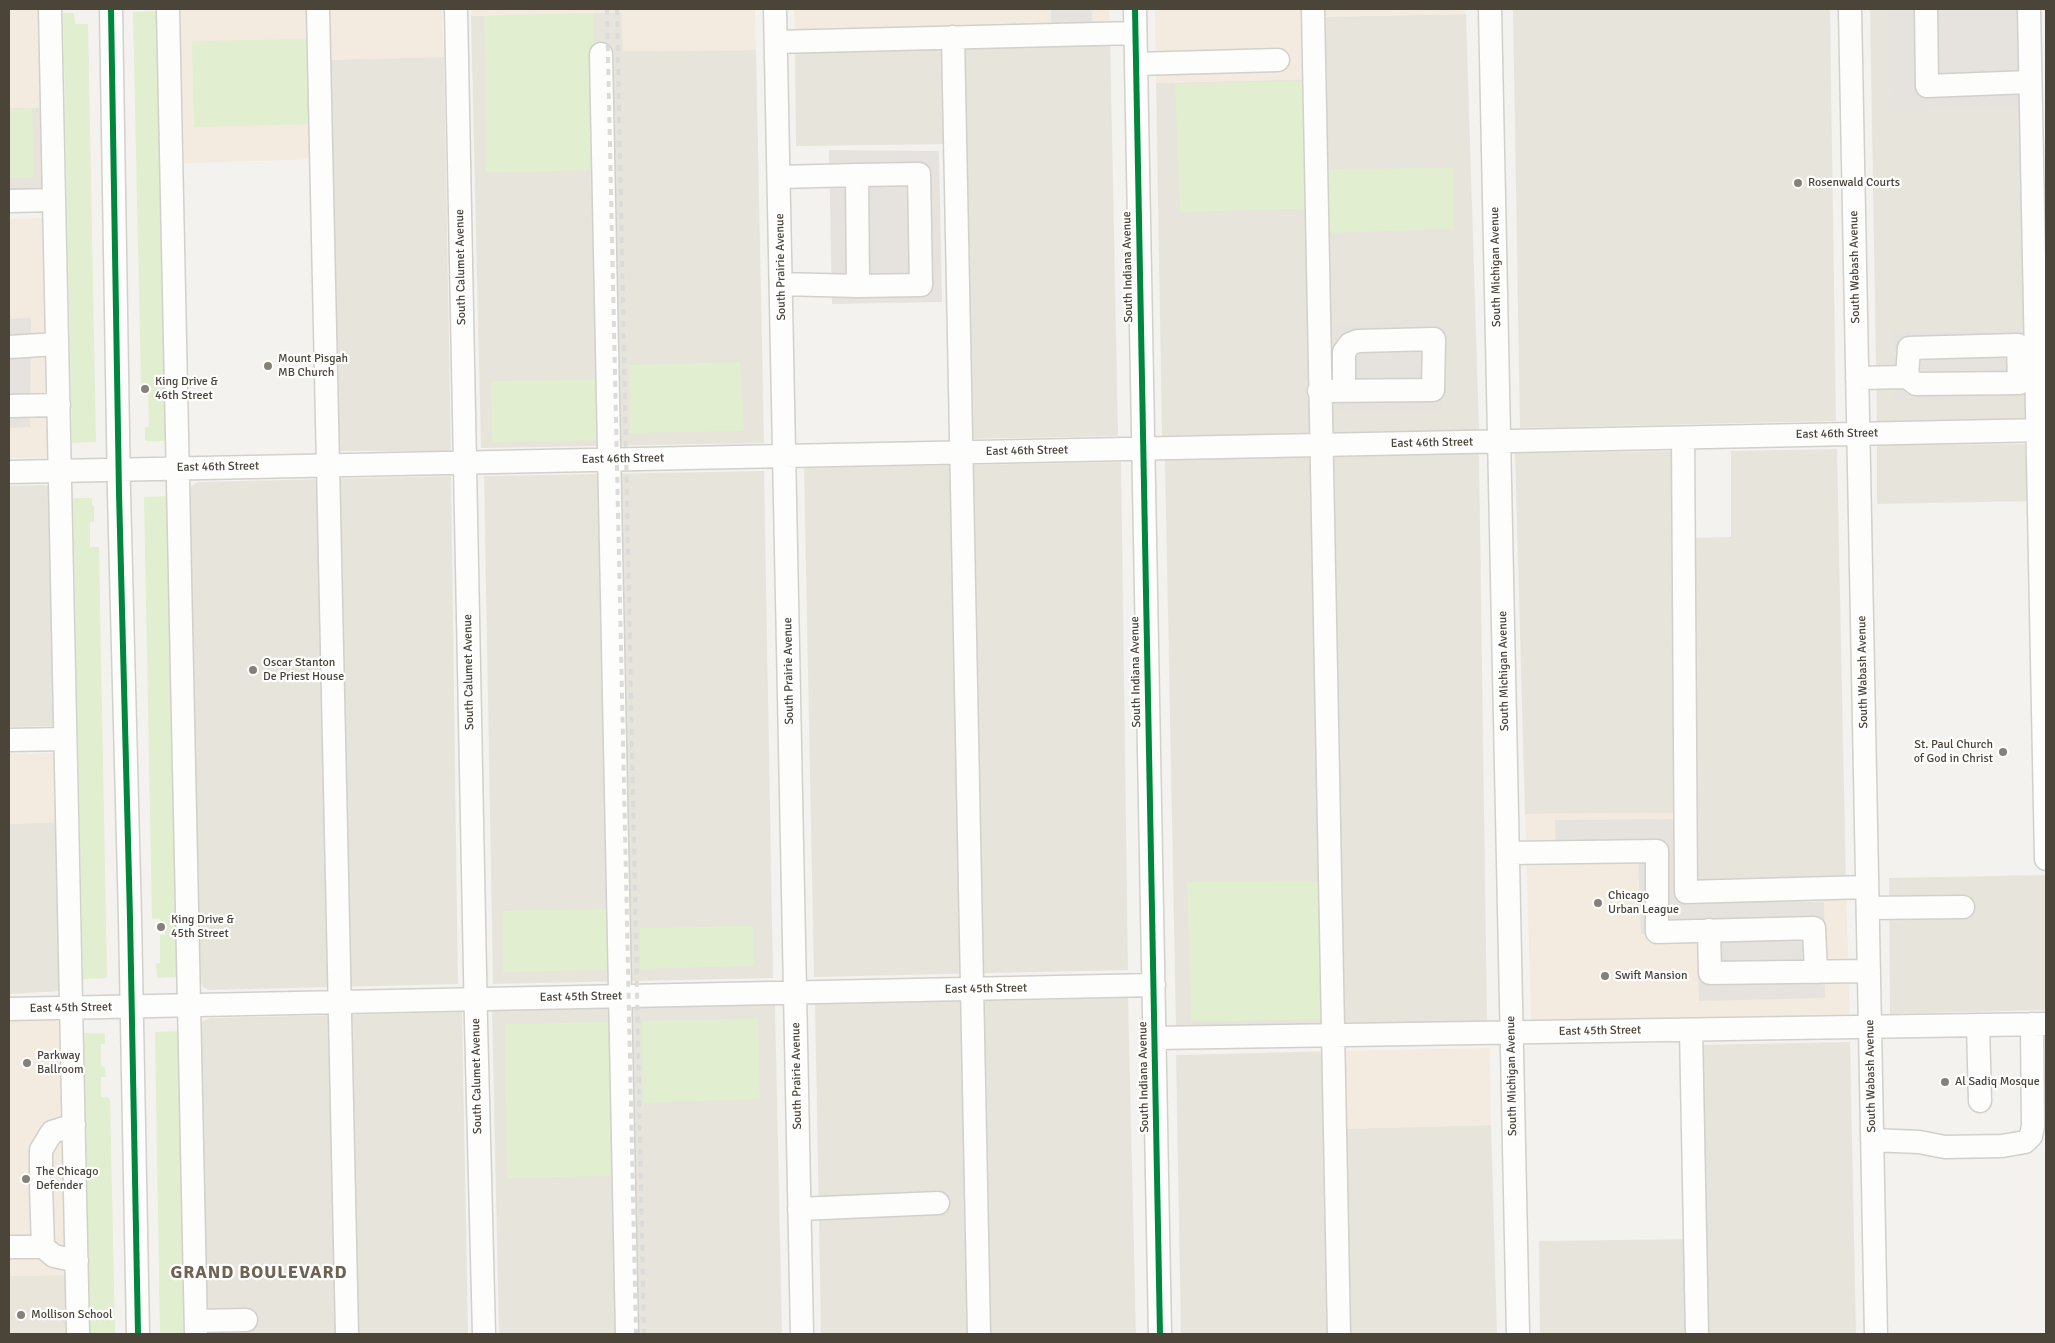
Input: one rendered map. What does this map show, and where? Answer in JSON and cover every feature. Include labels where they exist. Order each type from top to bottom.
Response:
[{"type":"street","points":[[50,9],[78,1334]]},
{"type":"street","points":[[111,9],[138,1334]]},
{"type":"street","points":[[168,9],[196,1327],[246,1320]]},
{"type":"street","points":[[318,9],[329,465],[338,1002],[347,1334]]},
{"type":"street","name":"South Calumet Avenue","points":[[456,9],[475,999],[484,1334]]},
{"type":"street","name":"South Prairie Avenue","points":[[775,9],[802,1334]]},
{"type":"street","name":"South Indiana Avenue","points":[[1135,9],[1160,1334]]},
{"type":"street","points":[[1313,9],[1320,445],[1339,1334]]},
{"type":"street","name":"South Michigan Avenue","points":[[1490,9],[1518,1334]]},
{"type":"street","name":"South Wabash Avenue","points":[[1850,9],[1876,1334]]},
{"type":"street","points":[[1926,9],[1927,86],[2030,82]]},
{"type":"street","points":[[2029,9],[2042,430],[2046,859]]},
{"type":"street","points":[[776,42],[1135,33]]},
{"type":"street","points":[[952,37],[978,1334]]},
{"type":"street","points":[[601,54],[627,1334]]},
{"type":"street","points":[[1136,64],[1278,60]]},
{"type":"street","points":[[779,177],[919,174],[921,285],[781,284]]},
{"type":"street","points":[[857,175],[858,286]]},
{"type":"street","points":[[9,201],[54,200]]},
{"type":"street","points":[[9,347],[57,344]]},
{"type":"street","points":[[1858,378],[1907,377],[1916,384],[2019,382],[2018,345],[1909,348],[1907,377]]},
{"type":"street","points":[[1319,391],[1344,390]]},
{"type":"street","points":[[9,406],[59,405]]},
{"type":"street","name":"East 46th Street","points":[[9,472],[2042,430]]},
{"type":"street","points":[[1682,438],[1686,892],[1867,897],[1963,907]]},
{"type":"street","points":[[9,740],[66,739]]},
{"type":"street","points":[[1508,854],[1657,851],[1657,932],[1814,928],[1816,972]]},
{"type":"street","points":[[1710,930],[1710,973],[1869,971]]},
{"type":"street","name":"East 45th Street","points":[[9,1009],[1154,985]]},
{"type":"street","points":[[1872,1140],[1919,1142],[1945,1148],[2002,1146],[2025,1142],[2031,1136],[2033,1126],[2039,1024]]},
{"type":"street","name":"East 45th Street","points":[[1155,1038],[2039,1024]]},
{"type":"street","points":[[1978,1025],[1980,1101]]},
{"type":"street","points":[[1691,1030],[1697,1334]]},
{"type":"street","points":[[43,1247],[41,1150],[52,1132],[74,1125]]},
{"type":"street","points":[[800,1209],[938,1203]]},
{"type":"street","points":[[9,1247],[43,1247],[54,1256],[76,1261]]},
{"type":"shaded area","points":[[9,9],[41,9],[45,108],[9,108]]},
{"type":"shaded area","points":[[179,9],[442,9],[444,57],[320,60],[322,159],[184,163]]},
{"type":"shaded area","points":[[471,9],[755,9],[756,50],[623,51],[621,12],[471,16]]},
{"type":"shaded area","points":[[794,9],[1109,9],[1110,33],[795,42]]},
{"type":"shaded area","points":[[1051,9],[1092,9],[1092,27],[1051,28]]},
{"type":"shaded area","points":[[1155,9],[1465,9],[1466,14],[1313,17],[1314,79],[1156,83]]},
{"type":"shaded area","points":[[1513,9],[1830,9],[1836,421],[1520,428]]},
{"type":"shaded area","points":[[1870,9],[2029,9],[2046,418],[1877,422]]},
{"type":"shaded area","points":[[1887,9],[2019,9],[2020,108],[1889,112]]},
{"type":"shaded area","points":[[622,12],[623,51],[756,50],[764,443],[481,448],[471,16]]},
{"type":"shaded area","points":[[1466,14],[1479,430],[1162,436],[1156,83],[1314,79],[1313,17]]},
{"type":"shaded area","points":[[1110,33],[1118,436],[961,439],[955,144],[796,146],[795,42]]},
{"type":"shaded area","points":[[444,57],[451,451],[329,451],[320,60]]},
{"type":"shaded area","points":[[9,108],[45,108],[45,191],[9,191]]},
{"type":"shaded area","points":[[829,150],[939,151],[942,302],[832,304]]},
{"type":"shaded area","points":[[48,218],[49,455],[44,458],[9,458],[9,219]]},
{"type":"shaded area","points":[[31,318],[30,427],[9,428],[9,319]]},
{"type":"shaded area","points":[[1440,319],[1442,410],[1338,411],[1334,323]]},
{"type":"shaded area","points":[[2025,331],[2025,398],[1895,401],[1893,332]]},
{"type":"shaded area","points":[[2038,444],[2039,501],[1877,504],[1877,445]]},
{"type":"shaded area","points":[[1837,449],[1846,887],[1686,892],[1685,813],[1525,814],[1515,453],[1683,451],[1684,538],[1731,537],[1731,451]]},
{"type":"shaded area","points":[[1479,453],[1487,1022],[1176,1027],[1165,460]]},
{"type":"shaded area","points":[[1121,462],[1128,970],[814,977],[804,468]]},
{"type":"shaded area","points":[[764,471],[773,978],[493,984],[484,476]]},
{"type":"shaded area","points":[[451,476],[458,984],[209,990],[203,987],[200,980],[189,492],[191,486],[198,482]]},
{"type":"shaded area","points":[[45,485],[51,489],[57,726],[9,727],[9,486]]},
{"type":"shaded area","points":[[58,753],[60,822],[9,824],[9,754]]},
{"type":"shaded area","points":[[1686,813],[1686,891],[1846,887],[1850,1015],[1531,1022],[1525,814]]},
{"type":"shaded area","points":[[1677,819],[1679,902],[1824,902],[1825,998],[1699,1001],[1697,936],[1641,934],[1638,859],[1556,853],[1555,820]]},
{"type":"shaded area","points":[[60,822],[61,991],[9,994],[9,824]]},
{"type":"shaded area","points":[[2046,875],[2046,1010],[1890,1014],[1889,878]]},
{"type":"shaded area","points":[[1128,998],[1136,1334],[821,1334],[815,1004]]},
{"type":"shaded area","points":[[775,1004],[782,1334],[499,1334],[492,1009]]},
{"type":"shaded area","points":[[462,1012],[468,1334],[207,1334],[200,1028],[202,1021],[210,1018]]},
{"type":"shaded area","points":[[54,1019],[60,1023],[70,1275],[9,1276],[9,1020]]},
{"type":"shaded area","points":[[1850,1042],[1856,1334],[1540,1334],[1539,1241],[1695,1239],[1691,1045]]},
{"type":"shaded area","points":[[1490,1048],[1491,1125],[1335,1129],[1334,1051]]},
{"type":"shaded area","points":[[1334,1051],[1335,1129],[1491,1125],[1497,1334],[1181,1334],[1176,1055]]},
{"type":"shaded area","points":[[70,1275],[71,1334],[9,1334],[9,1276]]},
{"type":"green space","points":[[157,11],[167,441],[145,441],[145,427],[149,427],[148,387],[141,387],[133,12]]},
{"type":"green space","points":[[63,13],[74,13],[75,24],[88,24],[96,442],[72,443]]},
{"type":"green space","points":[[593,13],[596,170],[486,173],[484,16]]},
{"type":"green space","points":[[310,39],[313,124],[194,127],[192,41]]},
{"type":"green space","points":[[1303,81],[1304,169],[1453,168],[1453,229],[1330,233],[1329,208],[1180,212],[1175,84]]},
{"type":"green space","points":[[32,108],[34,177],[9,178],[9,109]]},
{"type":"green space","points":[[740,362],[744,431],[630,433],[629,365]]},
{"type":"green space","points":[[596,380],[599,440],[492,443],[491,381]]},
{"type":"green space","points":[[168,496],[178,977],[157,978],[156,963],[160,963],[160,935],[165,935],[165,922],[160,922],[160,919],[152,919],[144,497]]},
{"type":"green space","points":[[73,498],[92,498],[94,522],[90,522],[90,547],[99,547],[107,978],[83,979]]},
{"type":"green space","points":[[1320,881],[1323,1019],[1191,1022],[1187,882]]},
{"type":"green space","points":[[607,909],[609,970],[503,972],[502,911]]},
{"type":"green space","points":[[753,926],[754,966],[640,969],[640,928]]},
{"type":"green space","points":[[758,1018],[760,1099],[643,1103],[642,1021]]},
{"type":"green space","points":[[616,1022],[618,1176],[507,1178],[505,1024]]},
{"type":"green space","points":[[179,1031],[185,1334],[160,1334],[155,1032]]},
{"type":"green space","points":[[84,1033],[105,1033],[105,1044],[101,1044],[101,1066],[105,1067],[106,1077],[101,1077],[101,1097],[110,1098],[115,1334],[90,1334]]},
{"type":"railway","points":[[607,9],[636,1334]]},
{"type":"railway","points":[[617,9],[644,1334]]},
{"type":"cycle path","points":[[111,9],[119,493],[138,1334]]},
{"type":"cycle path","points":[[1135,9],[1160,1334]]},
{"type":"place","name":"Rosenwald Courts","points":[[1798,183]]},
{"type":"place","name":"Mount Pisgah MB Church","points":[[268,366]]},
{"type":"place","name":"King Drive & 46th Street","points":[[145,389]]},
{"type":"place","name":"Oscar Stanton De Priest House","points":[[253,670]]},
{"type":"place","name":"St. Paul Church of God in Christ","points":[[2003,752]]},
{"type":"place","name":"Chicago Urban League","points":[[1598,903]]},
{"type":"place","name":"King Drive & 45th Street","points":[[161,927]]},
{"type":"place","name":"Swift Mansion","points":[[1605,976]]},
{"type":"place","name":"Parkway Ballroom","points":[[27,1063]]},
{"type":"place","name":"Al Sadiq Mosque","points":[[1945,1082]]},
{"type":"place","name":"The Chicago Defender","points":[[26,1179]]},
{"type":"place","name":"Mollison School","points":[[21,1315]]},
{"type":"district","name":"GRAND BOULEVARD","points":[[259,1273]]}]
